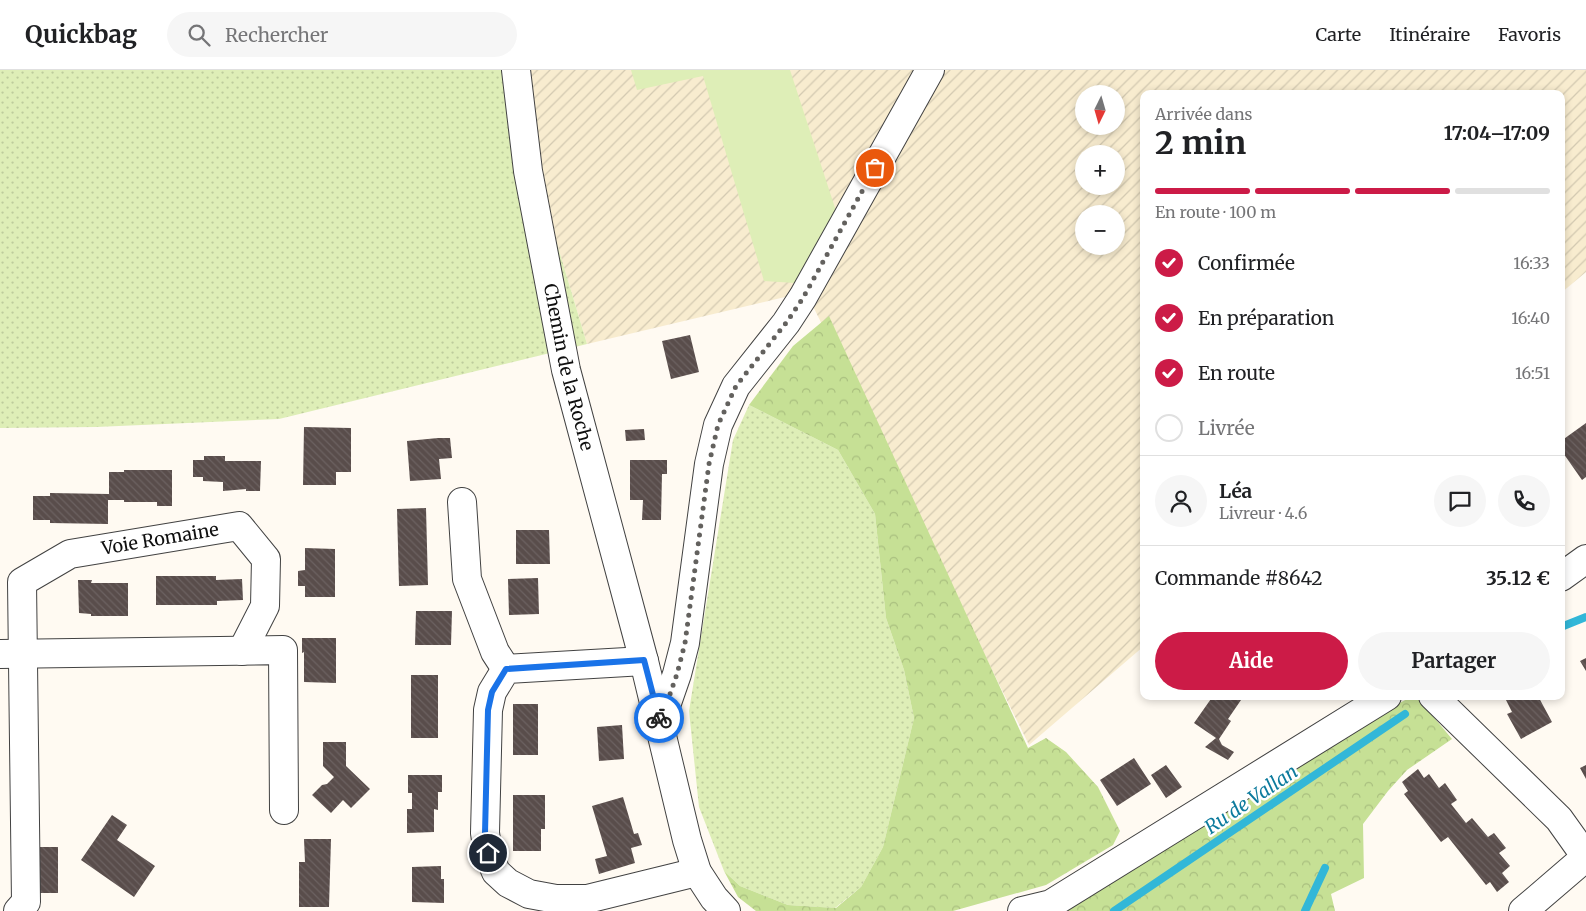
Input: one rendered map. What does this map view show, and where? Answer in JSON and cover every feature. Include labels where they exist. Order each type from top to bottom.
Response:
[{"type":"street","name":"Chemin de la Roche","points":[[516,70],[528,171],[566,370],[644,660],[677,800],[697,872],[714,898],[726,911]]},
{"type":"street","points":[[660,723],[677,674],[685,643],[709,464],[718,425],[736,386],[786,323],[803,298],[930,70]]},
{"type":"street","points":[[462,502],[467,579],[495,652],[506,669]]},
{"type":"street","name":"Voie Romaine","points":[[18,911],[26,902],[11,654],[22,582],[70,554],[239,526],[266,559],[265,606],[242,651]]},
{"type":"street","points":[[1565,574],[1586,559]]},
{"type":"street","points":[[11,654],[282,650],[284,810]]},
{"type":"street","points":[[506,669],[644,660]]},
{"type":"street","points":[[506,669],[492,692],[488,710],[485,833],[488,853],[496,872],[508,883],[529,894],[556,899],[587,899],[697,872]]},
{"type":"street","points":[[1022,911],[1051,904],[1381,700]]},
{"type":"street","points":[[1440,703],[1559,819],[1586,857],[1523,911]]},
{"type":"shaded area","points":[[505,70],[1586,70],[1586,272],[1565,290],[1565,90],[1140,90],[1140,649],[1029,745],[806,292],[587,344]]},
{"type":"green space","points":[[0,70],[505,70],[587,344],[279,419],[96,427],[0,428]]},
{"type":"green space","points":[[631,70],[790,70],[837,214],[795,283],[764,281],[703,76],[637,90]]},
{"type":"green space","points":[[829,316],[1028,748],[1046,738],[1066,752],[1098,787],[1120,831],[1113,845],[1046,885],[953,911],[756,911],[738,897],[724,871],[740,886],[788,905],[836,908],[861,887],[883,847],[914,718],[904,670],[886,618],[875,514],[838,450],[749,405],[793,346]]},
{"type":"green space","points":[[749,405],[838,450],[875,514],[886,618],[904,670],[914,718],[883,847],[861,887],[835,908],[788,905],[740,886],[724,871],[699,807],[689,711],[733,440]]},
{"type":"green space","points":[[1405,700],[1419,700],[1452,739],[1407,770],[1363,824],[1364,878],[1331,894],[1335,911],[1061,911],[1382,712]]},
{"type":"building","points":[[690,335],[699,372],[671,379],[662,341]]},
{"type":"building","points":[[1586,423],[1586,477],[1582,480],[1565,456],[1565,438]]},
{"type":"building","points":[[304,427],[351,428],[351,472],[336,472],[336,485],[303,485]]},
{"type":"building","points":[[644,429],[645,440],[626,441],[625,430]]},
{"type":"building","points":[[450,438],[452,458],[439,459],[441,479],[410,481],[407,441]]},
{"type":"building","points":[[204,456],[225,456],[225,461],[261,461],[260,491],[246,491],[246,489],[223,491],[223,482],[203,481],[203,477],[193,477],[193,460],[204,460]]},
{"type":"building","points":[[630,460],[667,460],[667,474],[662,474],[661,520],[642,520],[643,500],[630,500]]},
{"type":"building","points":[[124,470],[172,470],[172,506],[157,506],[157,502],[108,500],[108,524],[50,523],[50,520],[33,520],[33,496],[50,496],[50,493],[109,494],[109,472],[124,472]]},
{"type":"building","points":[[426,508],[428,585],[399,586],[397,509]]},
{"type":"building","points":[[516,530],[549,530],[550,564],[516,564]]},
{"type":"building","points":[[305,548],[335,549],[335,597],[305,597],[305,586],[298,586],[298,571],[305,570]]},
{"type":"building","points":[[156,576],[216,576],[216,580],[242,579],[243,600],[217,601],[217,605],[156,605]]},
{"type":"building","points":[[538,578],[539,614],[509,615],[508,579]]},
{"type":"building","points":[[78,580],[92,580],[91,583],[128,583],[128,616],[91,616],[91,614],[79,613]]},
{"type":"building","points":[[416,611],[452,611],[451,645],[415,645]]},
{"type":"building","points":[[302,638],[336,638],[336,683],[304,682]]},
{"type":"building","points":[[1586,658],[1586,671],[1580,661]]},
{"type":"building","points":[[411,675],[438,675],[438,738],[411,738]]},
{"type":"building","points":[[1210,700],[1241,700],[1228,719],[1231,721],[1219,739],[1222,745],[1234,752],[1228,760],[1205,747],[1216,738],[1194,723]]},
{"type":"building","points":[[1506,700],[1540,700],[1552,722],[1521,739],[1507,714],[1512,712]]},
{"type":"building","points":[[513,704],[538,704],[538,755],[513,755]]},
{"type":"building","points":[[622,725],[624,759],[599,761],[597,727]]},
{"type":"building","points":[[323,742],[346,742],[346,766],[370,789],[351,808],[343,800],[331,813],[312,795],[334,777],[323,766]]},
{"type":"building","points":[[1134,758],[1151,784],[1117,806],[1100,780]]},
{"type":"building","points":[[1166,765],[1182,787],[1166,798],[1151,775]]},
{"type":"building","points":[[1586,765],[1586,779],[1580,768]]},
{"type":"building","points":[[1418,769],[1424,778],[1429,774],[1439,788],[1445,783],[1457,800],[1451,804],[1466,823],[1472,818],[1488,837],[1494,833],[1506,848],[1499,853],[1510,866],[1502,873],[1509,882],[1497,892],[1490,882],[1486,885],[1448,837],[1441,842],[1404,794],[1408,791],[1402,782]]},
{"type":"building","points":[[408,775],[442,775],[442,792],[438,792],[438,810],[434,809],[434,832],[407,833],[407,809],[412,809],[412,793],[408,793]]},
{"type":"building","points":[[513,795],[545,795],[545,829],[541,829],[541,851],[513,851]]},
{"type":"building","points":[[623,797],[634,834],[638,833],[642,845],[631,848],[635,863],[599,874],[595,859],[607,856],[592,806]]},
{"type":"building","points":[[112,815],[127,825],[117,840],[155,866],[134,897],[81,860]]},
{"type":"building","points":[[304,839],[331,839],[329,907],[299,907],[299,862],[305,862]]},
{"type":"building","points":[[36,847],[58,847],[58,893],[36,893]]},
{"type":"building","points":[[441,866],[441,879],[444,879],[444,903],[412,902],[412,867]]},
{"type":"waterway","name":"Ru de Vallan","points":[[1565,625],[1586,617]]},
{"type":"waterway","name":"Ru de Vallan","points":[[1114,911],[1405,714]]},
{"type":"waterway","points":[[1305,911],[1325,868]]},
{"type":"way so far","points":[[659,718],[660,723],[677,674],[685,643],[709,464],[718,425],[736,386],[786,323],[803,298],[875,168]]},
{"type":"route","points":[[488,853],[485,833],[488,710],[492,692],[506,669],[644,660],[659,718]]}]
